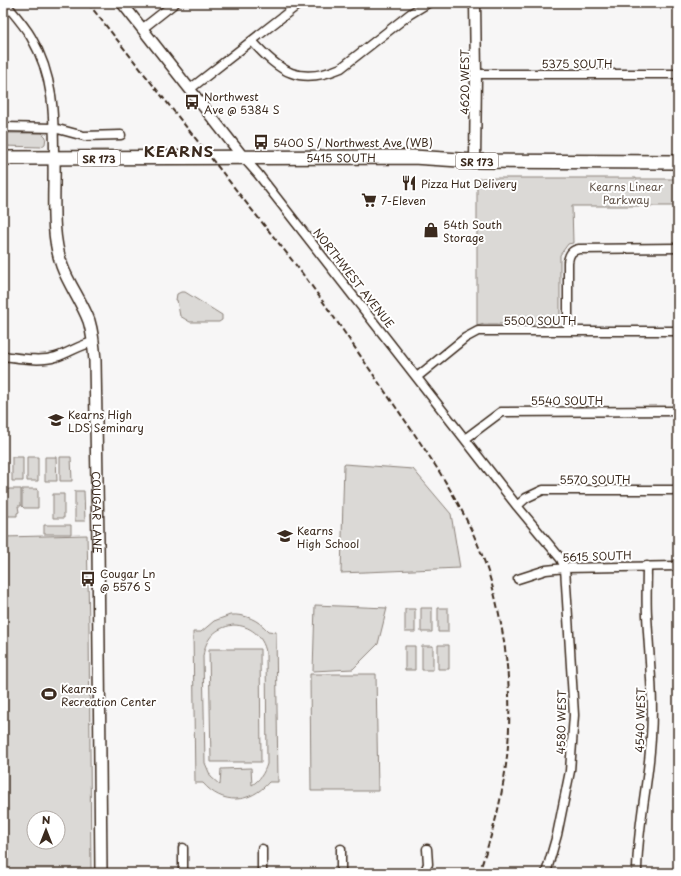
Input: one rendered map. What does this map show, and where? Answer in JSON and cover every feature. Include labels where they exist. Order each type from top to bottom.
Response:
[{"type":"main road","name":"5415 SOUTH","points":[[3,158],[413,157],[475,161],[678,162]]},
{"type":"main road","name":"COUGAR LANE","points":[[54,159],[57,245],[62,266],[89,321],[95,360],[101,873]]},
{"type":"street","points":[[5,3],[31,36],[42,59],[49,79],[53,101],[54,159]]},
{"type":"street","name":"NORTHWEST AVENUE","points":[[122,3],[262,179],[517,506],[561,559],[565,568]]},
{"type":"street","points":[[142,29],[175,3]]},
{"type":"street","points":[[190,89],[300,3]]},
{"type":"street","points":[[252,41],[268,59],[288,72],[309,76],[330,73],[341,68],[410,14],[428,3]]},
{"type":"street","name":"4620 WEST","points":[[475,3],[475,161]]},
{"type":"street","name":"5375 SOUTH","points":[[476,74],[678,74]]},
{"type":"street","points":[[3,127],[54,128],[84,136],[121,135]]},
{"type":"street","points":[[568,331],[568,257],[573,250],[579,248],[678,248]]},
{"type":"street","name":"5500 SOUTH","points":[[417,377],[465,338],[478,331],[678,331]]},
{"type":"street","points":[[3,356],[46,359],[63,354],[78,346],[93,342]]},
{"type":"street","name":"5540 SOUTH","points":[[465,439],[501,412],[678,411]]},
{"type":"street","name":"5570 SOUTH","points":[[517,506],[526,498],[543,490],[678,490]]},
{"type":"street","name":"4540 WEST","points":[[638,873],[640,827],[650,758],[652,721],[652,684],[647,616],[647,566]]},
{"type":"street","name":"5615 SOUTH","points":[[518,579],[546,570],[565,568],[678,566]]},
{"type":"street","name":"4580 WEST","points":[[546,873],[557,835],[570,771],[574,715],[565,568]]},
{"type":"street","points":[[183,848],[183,873]]},
{"type":"street","points":[[262,849],[262,873]]},
{"type":"street","points":[[341,849],[341,873]]},
{"type":"street","points":[[424,873],[428,864],[427,849]]},
{"type":"green space","points":[[3,133],[42,133],[46,137],[45,144],[41,147],[3,146]]},
{"type":"green space","name":"Kearns Linear Parkway","points":[[477,179],[678,179],[678,206],[572,206],[573,243],[568,244],[560,255],[560,319],[558,324],[484,324],[477,326]]},
{"type":"green space","points":[[185,292],[222,315],[222,320],[219,322],[190,322],[180,316],[176,300],[177,294]]},
{"type":"green space","points":[[12,457],[23,457],[23,481],[12,481]]},
{"type":"green space","points":[[27,457],[38,457],[38,481],[27,481]]},
{"type":"green space","points":[[45,457],[56,457],[57,481],[45,481]]},
{"type":"green space","points":[[60,457],[71,457],[72,481],[60,481]]},
{"type":"green space","points":[[344,464],[413,469],[451,514],[460,568],[341,573]]},
{"type":"green space","points":[[21,489],[21,506],[18,506],[19,512],[17,513],[17,516],[7,516],[7,490]]},
{"type":"green space","points":[[22,489],[38,490],[38,508],[24,508],[22,506]]},
{"type":"green space","points":[[75,491],[84,491],[85,521],[75,521]]},
{"type":"green space","points":[[53,494],[64,494],[64,518],[53,518]]},
{"type":"green space","points":[[44,525],[71,525],[71,534],[44,534]]},
{"type":"green space","points":[[87,535],[91,873],[3,873],[3,537]]},
{"type":"green space","points":[[315,605],[387,608],[378,644],[353,669],[313,671]]},
{"type":"green space","points":[[421,608],[432,608],[432,632],[421,632]]},
{"type":"green space","points":[[438,608],[448,608],[448,632],[438,632]]},
{"type":"green space","points":[[405,609],[415,609],[415,632],[405,632]]},
{"type":"green space","points":[[230,615],[236,615],[251,618],[268,631],[276,632],[278,782],[269,782],[253,795],[245,798],[227,798],[211,790],[203,783],[195,783],[193,632],[201,632],[214,621]],"holes":[[[227,626],[239,626],[255,632],[262,641],[266,652],[267,764],[261,776],[252,785],[251,768],[221,769],[220,785],[211,777],[205,763],[203,656],[206,644],[216,631]]]},
{"type":"green space","points":[[438,645],[449,645],[449,669],[438,669]]},
{"type":"green space","points":[[405,646],[415,646],[415,670],[405,670]]},
{"type":"green space","points":[[422,646],[433,646],[433,670],[422,670]]},
{"type":"green space","points":[[209,649],[260,649],[261,762],[211,762]]},
{"type":"green space","points":[[310,674],[376,674],[378,791],[311,791]]},
{"type":"railway","points":[[88,3],[316,292],[427,453],[458,503],[471,529],[483,557],[492,585],[503,635],[509,687],[508,739],[502,790],[495,822],[479,873]]},
{"type":"place","name":"Northwest Ave @ 5384 S","points":[[192,102]]},
{"type":"place","name":"5400 S / Northwest Ave (WB)","points":[[261,142]]},
{"type":"place","name":"Pizza Hut Delivery","points":[[409,183]]},
{"type":"place","name":"7-Eleven","points":[[369,200]]},
{"type":"place","name":"54th South Storage","points":[[431,230]]},
{"type":"place","name":"Kearns High LDS Seminary","points":[[56,420]]},
{"type":"place","name":"Kearns High School","points":[[285,536]]},
{"type":"place","name":"Cougar Ln @ 5576 S","points":[[88,579]]},
{"type":"place","name":"Kearns Recreation Center","points":[[49,694]]},
{"type":"district","name":"KEARNS","points":[[179,150]]}]
